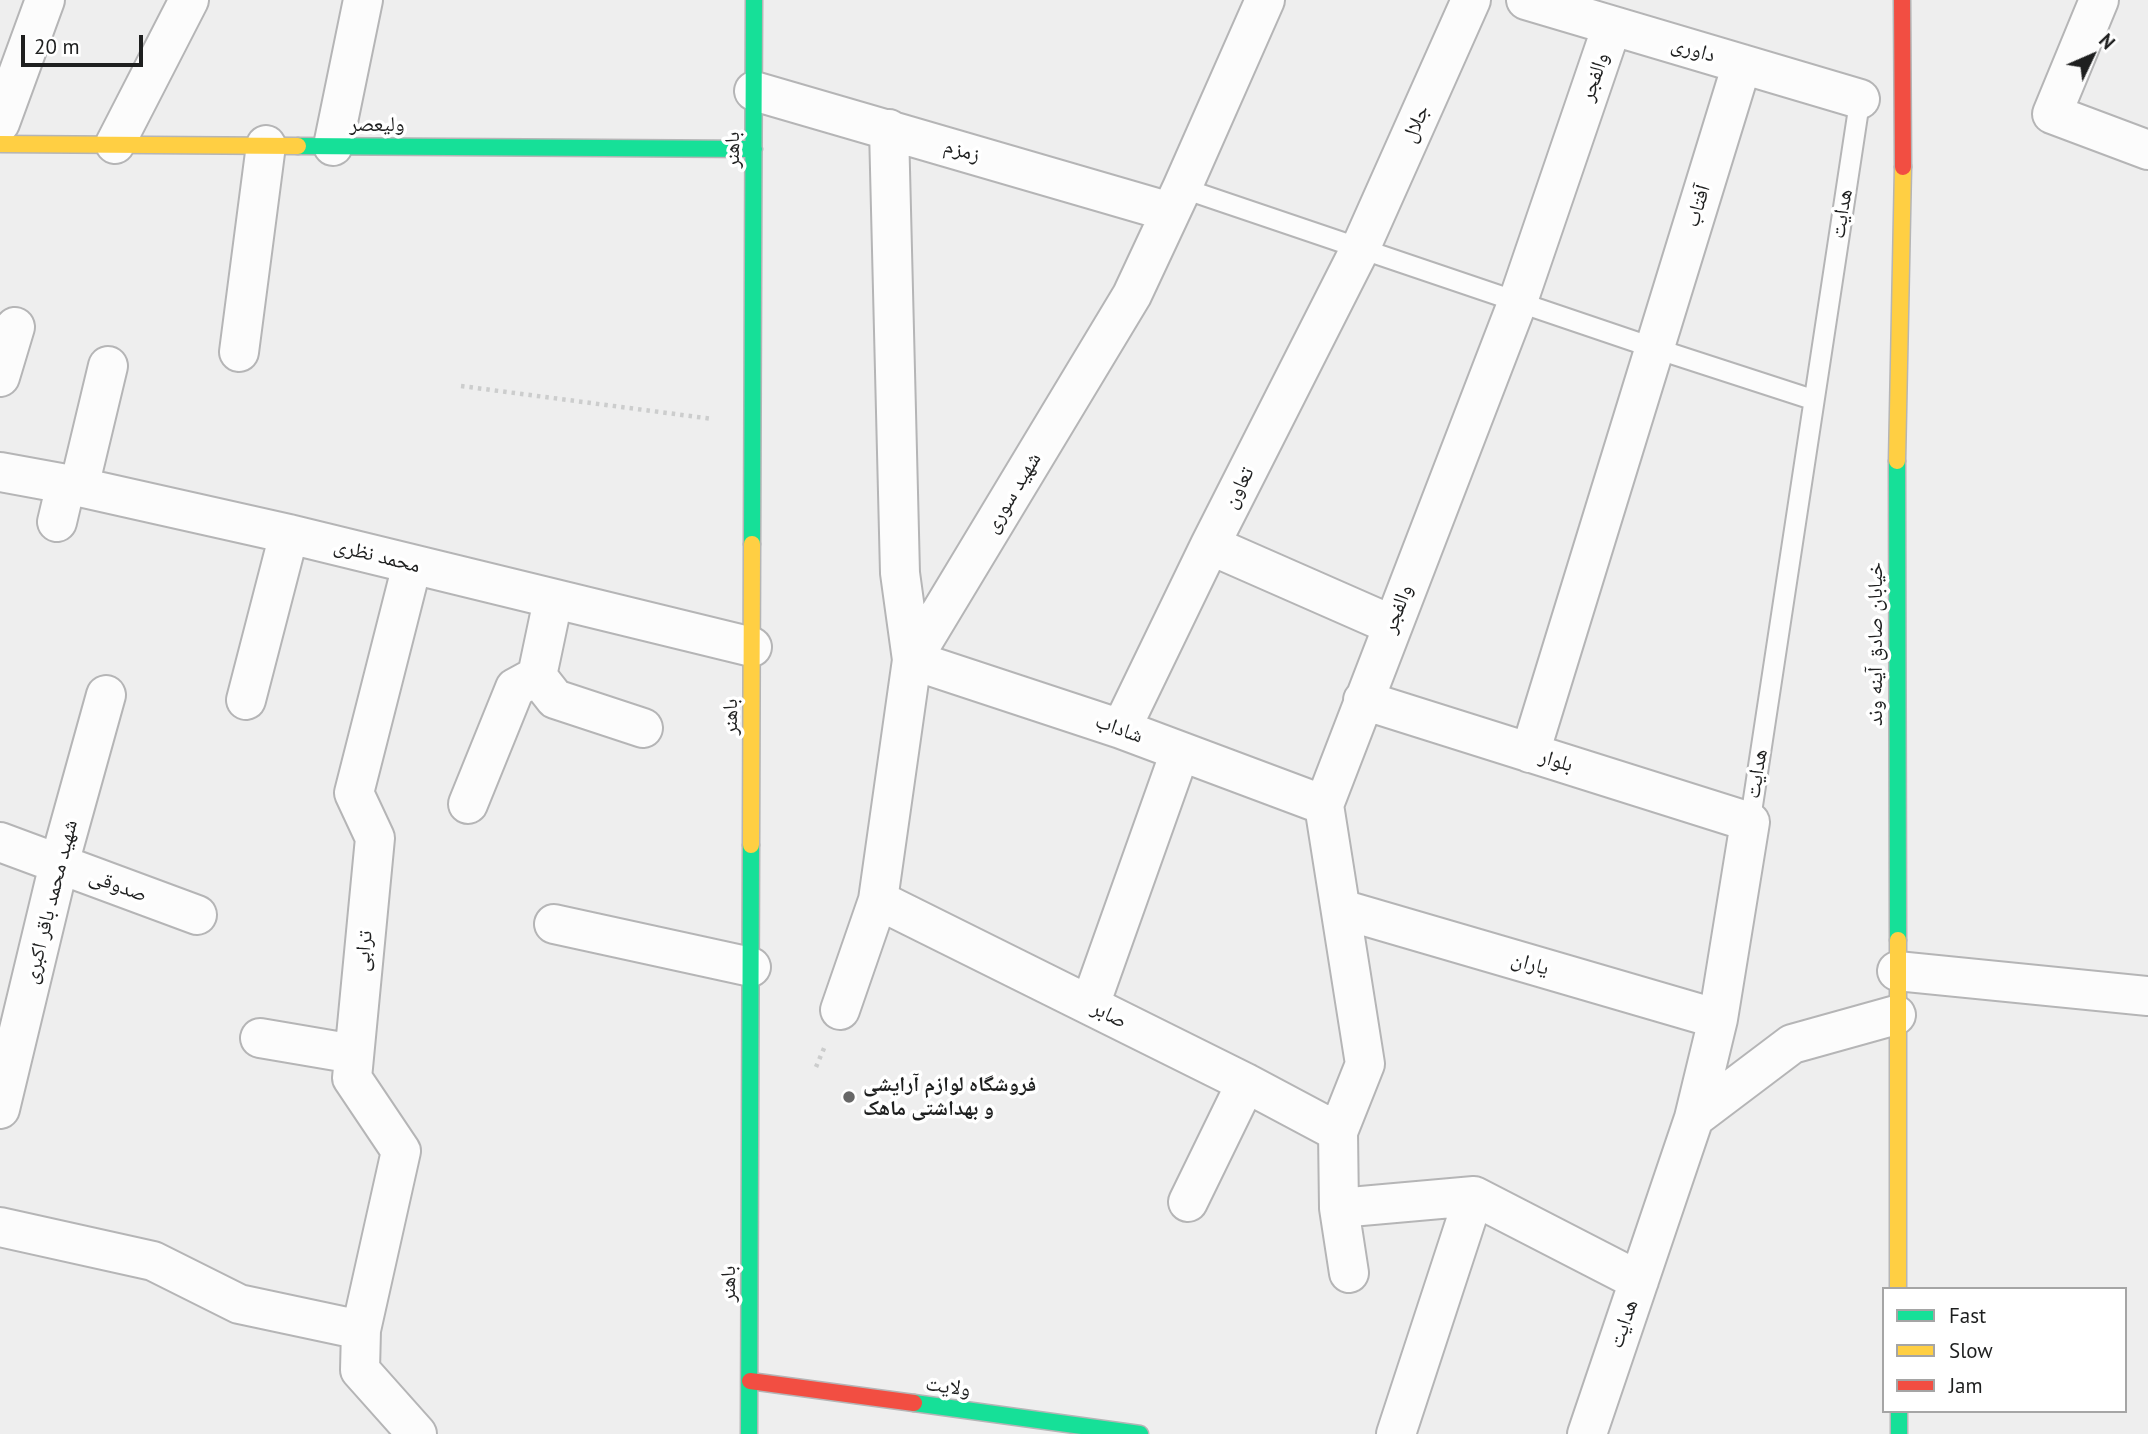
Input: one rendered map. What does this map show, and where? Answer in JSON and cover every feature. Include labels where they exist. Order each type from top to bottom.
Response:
[{"type":"main road","name":"باهنر","points":[[749,1434],[754,0]]},
{"type":"main road","name":"خیابان صادق آینه وند","points":[[1898,1287],[1897,431],[1904,112],[1902,0]]},
{"type":"main road","name":"ولیعصر","points":[[0,144],[754,149]]},
{"type":"main road","name":"ولایت","points":[[750,1381],[1140,1434]]},
{"type":"main road","points":[[1899,1413],[1899,1434]]},
{"type":"street","points":[[0,123],[45,0]]},
{"type":"street","points":[[115,144],[189,0]]},
{"type":"street","points":[[333,146],[363,0]]},
{"type":"street","name":"شهید سوری","points":[[840,1010],[878,900],[912,660],[1132,295],[1265,0]]},
{"type":"street","name":"جلال","points":[[1360,249],[1471,0]]},
{"type":"street","name":"داوری","points":[[1526,0],[1860,99]]},
{"type":"street","points":[[2099,0],[2052,114],[2148,150]]},
{"type":"street","name":"والفجر","points":[[1349,1273],[1339,1208],[1338,1132],[1365,1064],[1324,805],[1518,301],[1612,26]]},
{"type":"street","name":"آفتاب","points":[[1531,753],[1742,64]]},
{"type":"street","name":"زمزم","points":[[754,91],[889,129],[1176,200]]},
{"type":"street","points":[[889,129],[900,572],[912,660]]},
{"type":"street","points":[[239,352],[266,145]]},
{"type":"street","name":"تعاون","points":[[1121,729],[1210,545],[1360,249]]},
{"type":"street","points":[[0,377],[15,327]]},
{"type":"street","points":[[57,522],[72,485],[108,366]]},
{"type":"street","name":"محمد نظری","points":[[0,472],[72,485],[289,534],[752,647]]},
{"type":"street","points":[[246,700],[289,534]]},
{"type":"street","points":[[1210,545],[1392,625]]},
{"type":"street","name":"ترابی","points":[[412,565],[354,793],[375,838],[352,1079],[401,1151],[361,1329],[360,1370],[417,1434]]},
{"type":"street","points":[[468,804],[515,688],[537,676],[553,600]]},
{"type":"street","name":"شاداب","points":[[912,660],[1121,729],[1324,805]]},
{"type":"street","points":[[537,676],[555,699],[643,728]]},
{"type":"street","name":"شهید محمد باقر اکبری","points":[[0,1109],[60,864],[106,695]]},
{"type":"street","name":"بلوار","points":[[1363,700],[1750,822]]},
{"type":"street","points":[[1090,1005],[1180,752]]},
{"type":"street","name":"هدایت","points":[[1587,1434],[1693,1118],[1718,1019],[1750,822]]},
{"type":"street","name":"صدوقی","points":[[0,842],[197,915]]},
{"type":"street","name":"صابر","points":[[878,900],[1246,1083],[1338,1132]]},
{"type":"street","name":"یاران","points":[[1341,909],[1718,1019]]},
{"type":"street","points":[[554,924],[751,967]]},
{"type":"street","points":[[1896,971],[2148,996]]},
{"type":"street","points":[[1693,1118],[1793,1044],[1896,1015]]},
{"type":"street","points":[[260,1038],[354,1054]]},
{"type":"street","points":[[1188,1202],[1246,1083]]},
{"type":"street","points":[[1339,1208],[1474,1196],[1639,1280]]},
{"type":"street","points":[[1396,1434],[1474,1196]]},
{"type":"street","points":[[0,1227],[153,1261],[239,1304],[361,1329]]},
{"type":"lane","name":"هدایت","points":[[1750,822],[1860,99]]},
{"type":"lane","points":[[1176,200],[1360,249],[1814,400]]},
{"type":"path","points":[[461,386],[753,424]]},
{"type":"traffic: fast","points":[[752,544],[754,0]]},
{"type":"traffic: fast","points":[[298,146],[754,149]]},
{"type":"traffic: fast","points":[[1897,461],[1898,940]]},
{"type":"traffic: fast","points":[[749,1434],[751,845]]},
{"type":"traffic: fast","points":[[914,1403],[1140,1434]]},
{"type":"traffic: fast","points":[[1899,1413],[1899,1434]]},
{"type":"traffic: slow","points":[[0,144],[298,146]]},
{"type":"traffic: slow","points":[[1897,461],[1903,167]]},
{"type":"traffic: slow","points":[[751,845],[752,544]]},
{"type":"traffic: slow","points":[[1898,940],[1898,1287]]},
{"type":"traffic: jam","points":[[1902,0],[1903,167]]},
{"type":"traffic: jam","points":[[750,1381],[914,1403]]},
{"type":"place","name":"فروشگاه لوازم آرایشی و بهداشتی ماهک","points":[[849,1097]]}]
